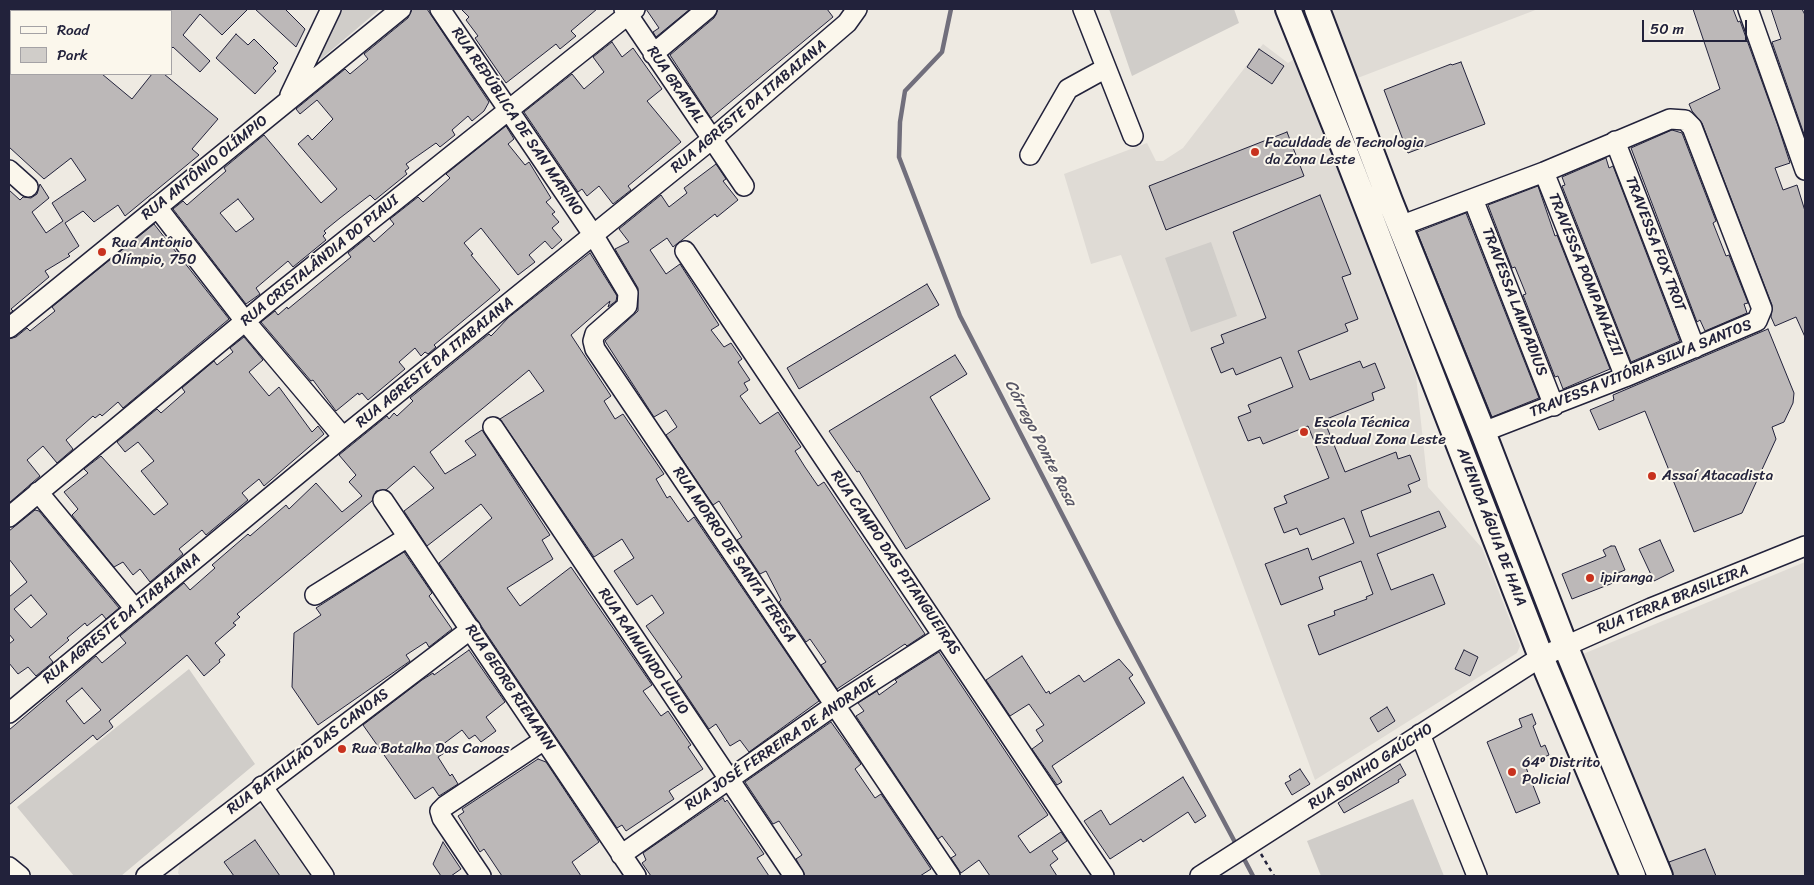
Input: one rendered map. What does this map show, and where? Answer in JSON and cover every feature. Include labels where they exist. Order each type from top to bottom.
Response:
[{"type":"main road","name":"AVENIDA ÁGUIA DE HAIA","points":[[1288,9],[1541,656],[1633,876]]},
{"type":"main road","name":"AVENIDA ÁGUIA DE HAIA","points":[[1317,9],[1400,226],[1483,432],[1565,645],[1660,876]]},
{"type":"street","points":[[287,101],[331,9]]},
{"type":"street","name":"RUA ANTÔNIO OLÍMPIO","points":[[9,328],[401,9]]},
{"type":"street","name":"RUA REPÚBLICA DE SAN MARINO","points":[[440,9],[594,236]]},
{"type":"street","points":[[653,54],[707,9]]},
{"type":"street","name":"RUA AGRESTE DA ITABAIANA","points":[[9,713],[343,437],[712,139],[847,23],[857,9]]},
{"type":"street","points":[[1083,9],[1133,136]]},
{"type":"street","points":[[1748,9],[1805,170]]},
{"type":"street","name":"RUA CRISTALÂNDIA DO PIAUI","points":[[9,517],[245,321],[509,110],[629,11]]},
{"type":"street","name":"RUA GRAMAL","points":[[629,11],[653,54],[744,186]]},
{"type":"street","points":[[1030,155],[1068,88],[1106,68]]},
{"type":"street","name":"TRAVESSA VITÓRIA SILVA SANTOS","points":[[1400,226],[1544,172],[1670,119],[1678,118],[1685,120],[1692,127],[1762,309],[1757,321],[1554,406],[1483,432]]},
{"type":"street","name":"TRAVESSA FOX TROT","points":[[1615,141],[1695,348]]},
{"type":"street","points":[[9,170],[28,187]]},
{"type":"street","name":"TRAVESSA POMPANAZZII","points":[[1544,172],[1625,377]]},
{"type":"street","name":"TRAVESSA LAMPADIUS","points":[[1473,199],[1554,406]]},
{"type":"street","points":[[157,207],[245,321],[343,437]]},
{"type":"street","name":"RUA MORRO DE SANTA TERESA","points":[[594,236],[628,293],[629,299],[627,306],[595,334],[593,341],[595,350],[950,876]]},
{"type":"street","name":"RUA CAMPO DAS PITANGUEIRAS","points":[[685,251],[1104,876]]},
{"type":"street","name":"RUA RAIMUNDO LULIO","points":[[493,427],[794,876]]},
{"type":"street","points":[[38,492],[135,609]]},
{"type":"street","name":"RUA GEORG RIEMANN","points":[[383,500],[636,876]]},
{"type":"street","points":[[315,595],[408,537]]},
{"type":"street","name":"RUA TERRA BRASILEIRA","points":[[1541,656],[1805,546]]},
{"type":"street","name":"RUA BATALHÃO DAS CANOAS","points":[[155,873],[262,786],[471,630]]},
{"type":"street","name":"RUA JOSÉ FERREIRA DE ANDRADE","points":[[621,855],[834,705],[943,636]]},
{"type":"street","name":"RUA SONHO GAÚCHO","points":[[1200,876],[1541,656]]},
{"type":"street","points":[[1420,734],[1478,876]]},
{"type":"street","points":[[480,876],[442,818],[440,811],[544,740]]},
{"type":"street","points":[[262,786],[324,876]]},
{"type":"street","points":[[9,867],[20,876]]},
{"type":"path","points":[[1260,852],[1274,876]]},
{"type":"shaded area","points":[[1328,9],[1538,9],[1355,79]]},
{"type":"shaded area","name":"Escola Técnica Estadual Zona Leste","points":[[1263,44],[1288,63],[1296,58],[1416,376],[1428,487],[1482,548],[1520,646],[1517,653],[1315,780],[1121,255],[1091,264],[1064,174],[1147,143],[1156,161],[1163,161],[1183,148]]},
{"type":"shaded area","points":[[1805,562],[1805,876],[1671,876],[1583,654]]},
{"type":"shaded area","points":[[258,806],[265,809],[310,876],[180,876],[178,873],[180,862],[252,807]]},
{"type":"green space","points":[[330,9],[380,9],[321,59],[310,50]]},
{"type":"green space","points":[[1109,9],[1234,9],[1239,23],[1132,76]]},
{"type":"green space","points":[[1211,242],[1237,316],[1191,332],[1165,258]]},
{"type":"green space","points":[[189,669],[255,764],[121,876],[74,876],[17,807]]},
{"type":"green space","points":[[1413,799],[1444,876],[1321,876],[1307,841]]},
{"type":"building","points":[[248,9],[222,35],[200,14],[183,35],[210,61],[200,72],[172,48],[171,10]]},
{"type":"building","points":[[255,9],[285,9],[305,29],[296,47]]},
{"type":"building","points":[[412,9],[427,9],[489,102],[484,111],[472,121],[468,116],[452,130],[455,135],[440,147],[436,143],[406,164],[409,168],[405,171],[407,174],[375,200],[370,195],[340,218],[324,231],[326,233],[323,236],[326,240],[293,267],[288,261],[256,288],[260,294],[246,304],[173,209],[183,201],[187,205],[226,171],[224,168],[264,135],[321,203],[337,189],[298,144],[308,135],[312,140],[333,119],[317,100],[300,114],[296,109],[345,69],[350,74],[368,59],[364,54],[408,18]],"holes":[[[238,199],[254,219],[236,232],[220,213]]]},
{"type":"building","points":[[461,9],[597,9],[571,31],[576,36],[560,49],[556,44],[506,83],[475,38],[478,36],[466,20],[469,17]]},
{"type":"building","points":[[646,9],[690,9],[656,37],[653,32],[659,28]]},
{"type":"building","points":[[718,9],[827,9],[833,17],[711,118],[670,55],[714,18]]},
{"type":"building","points":[[1693,9],[1733,9],[1738,22],[1740,21],[1778,126],[1790,163],[1775,168],[1783,190],[1797,185],[1805,211],[1805,337],[1796,317],[1775,326],[1771,317],[1772,305],[1702,123],[1689,104],[1720,89]]},
{"type":"building","points":[[1771,9],[1802,9],[1805,15],[1805,137],[1772,42],[1781,39]]},
{"type":"building","points":[[236,34],[248,45],[254,39],[278,63],[273,68],[276,71],[255,94],[216,58]]},
{"type":"building","points":[[612,42],[622,57],[633,48],[662,89],[647,101],[681,142],[628,186],[631,190],[613,204],[599,186],[587,196],[582,189],[578,192],[524,112],[572,74],[584,89],[604,72],[593,57]]},
{"type":"building","points":[[1259,49],[1284,66],[1272,84],[1247,67]]},
{"type":"building","points":[[1461,62],[1485,124],[1408,153],[1384,90],[1451,64]]},
{"type":"building","points":[[9,74],[103,75],[132,99],[151,75],[165,75],[218,119],[192,149],[199,155],[125,216],[118,205],[94,222],[83,211],[65,223],[79,246],[68,254],[70,256],[45,271],[49,277],[11,309],[13,311],[9,314],[9,190],[20,200],[23,197],[31,198],[37,194],[40,184],[49,198],[32,212],[46,233],[63,221],[52,203],[86,180],[71,158],[44,179],[9,147]]},
{"type":"building","points":[[506,126],[514,139],[508,144],[525,165],[529,162],[551,198],[546,202],[555,212],[552,214],[559,222],[552,228],[562,240],[552,249],[545,241],[529,255],[535,262],[518,275],[481,228],[464,243],[473,254],[471,255],[500,290],[434,345],[436,347],[428,354],[425,352],[421,356],[415,348],[399,362],[405,369],[368,400],[362,393],[359,395],[358,393],[336,411],[313,380],[311,381],[261,322],[275,311],[278,315],[287,307],[288,309],[351,257],[348,253],[369,236],[374,242],[394,224],[390,219],[418,197],[423,202],[450,178],[446,174]]},
{"type":"building","points":[[1672,130],[1682,133],[1716,221],[1713,223],[1726,256],[1729,255],[1748,303],[1744,304],[1747,313],[1705,331],[1700,320],[1697,322],[1631,148]]},
{"type":"building","points":[[1287,132],[1304,176],[1166,230],[1149,186]]},
{"type":"building","points":[[1606,158],[1609,168],[1613,166],[1680,341],[1631,362],[1562,186],[1565,185],[1562,177]]},
{"type":"building","points":[[716,164],[726,179],[723,181],[738,200],[717,217],[715,214],[673,247],[667,238],[650,250],[666,274],[680,264],[719,325],[711,330],[724,347],[731,343],[742,359],[738,362],[750,380],[744,383],[748,390],[740,396],[760,424],[778,412],[801,447],[795,451],[805,467],[818,486],[824,482],[925,634],[907,646],[905,644],[837,689],[821,665],[826,662],[810,639],[806,642],[779,602],[781,600],[766,571],[760,574],[737,540],[742,537],[719,501],[713,505],[666,435],[677,427],[666,410],[654,417],[605,341],[638,311],[638,288],[615,249],[629,242],[619,229],[661,195],[669,207],[687,193],[684,188]]},
{"type":"building","points":[[1538,186],[1555,236],[1557,235],[1610,369],[1563,389],[1558,376],[1555,377],[1523,295],[1526,294],[1515,267],[1512,268],[1488,205]]},
{"type":"building","points":[[1320,195],[1351,274],[1342,277],[1358,319],[1345,324],[1348,331],[1298,351],[1310,380],[1360,361],[1363,368],[1375,363],[1385,388],[1372,393],[1374,400],[1324,420],[1345,472],[1396,452],[1398,459],[1410,455],[1420,480],[1408,485],[1411,492],[1361,511],[1370,537],[1439,511],[1446,527],[1377,554],[1391,590],[1433,574],[1445,604],[1319,655],[1308,625],[1335,615],[1334,611],[1367,599],[1366,597],[1373,594],[1361,561],[1319,577],[1323,589],[1281,605],[1265,564],[1308,548],[1312,560],[1354,543],[1344,518],[1300,535],[1297,528],[1284,533],[1274,508],[1287,503],[1284,496],[1329,478],[1308,426],[1263,444],[1260,437],[1248,441],[1238,417],[1251,412],[1248,405],[1293,387],[1281,357],[1236,375],[1233,368],[1221,373],[1211,348],[1224,343],[1221,335],[1266,318],[1233,232]]},
{"type":"building","points":[[1466,213],[1539,398],[1492,417],[1417,232]]},
{"type":"building","points":[[154,224],[229,319],[123,408],[118,402],[102,416],[100,414],[95,418],[93,416],[66,440],[73,449],[57,463],[43,446],[27,460],[40,476],[9,503],[9,339],[16,337],[27,328],[30,331],[55,311],[52,307]]},
{"type":"building","points":[[590,253],[617,296],[616,301],[608,307],[610,301],[571,335],[611,396],[604,401],[615,419],[623,414],[664,474],[656,479],[667,498],[670,496],[688,522],[694,517],[819,701],[749,752],[740,740],[730,746],[716,724],[709,729],[677,681],[682,677],[646,626],[664,613],[652,595],[637,605],[614,571],[634,558],[622,539],[594,557],[500,419],[544,391],[529,370],[430,452],[445,474],[476,455],[465,441],[482,430],[550,535],[542,540],[553,559],[507,588],[520,606],[571,567],[652,685],[643,691],[661,716],[668,711],[691,745],[688,747],[703,769],[669,791],[674,799],[626,831],[622,825],[617,828],[439,563],[492,518],[481,504],[427,546],[404,511],[434,488],[414,466],[386,490],[376,491],[372,501],[237,614],[240,617],[233,623],[236,625],[215,643],[225,655],[204,676],[187,655],[109,721],[113,727],[97,740],[93,735],[9,805],[9,730],[96,656],[102,663],[126,643],[120,636],[184,583],[190,590],[215,568],[212,565],[248,534],[250,536],[286,505],[289,509],[316,483],[342,512],[362,496],[349,482],[356,475],[339,455],[387,416],[389,419],[394,413],[397,416],[413,401],[410,398],[489,334],[491,336],[508,318]],"holes":[[[82,688],[101,710],[84,724],[66,701]]]},
{"type":"building","points":[[927,284],[939,305],[799,389],[787,368]]},
{"type":"building","points":[[1768,329],[1794,393],[1793,403],[1784,422],[1772,427],[1776,439],[1742,513],[1694,532],[1645,411],[1599,430],[1590,410],[1614,400],[1613,395]]},
{"type":"building","points":[[244,337],[263,360],[249,372],[269,396],[279,387],[312,432],[318,426],[324,434],[264,486],[259,479],[242,493],[248,500],[206,535],[202,530],[179,549],[183,554],[150,582],[140,569],[133,575],[123,562],[114,567],[72,515],[78,509],[64,492],[88,473],[84,469],[101,456],[154,515],[168,504],[141,471],[154,461],[138,442],[125,452],[117,442],[157,409],[161,413],[185,392],[182,388],[214,361],[217,365],[233,352],[230,348]]},
{"type":"building","points":[[955,355],[967,374],[930,397],[990,499],[906,549],[859,471],[857,472],[829,431]]},
{"type":"building","points":[[35,510],[39,511],[119,608],[106,619],[102,614],[87,626],[85,623],[49,657],[53,662],[36,676],[28,667],[18,674],[9,663],[9,644],[14,640],[9,634],[9,597],[27,582],[9,559],[9,531]],"holes":[[[31,595],[47,614],[31,628],[14,609]]]},
{"type":"building","points":[[1660,540],[1674,571],[1654,581],[1639,549]]},
{"type":"building","name":"ipiranga","points":[[1615,546],[1625,570],[1615,574],[1618,581],[1572,599],[1562,574],[1606,556],[1603,550]]},
{"type":"building","points":[[404,552],[432,593],[429,596],[452,629],[429,647],[426,642],[406,655],[410,661],[318,725],[292,687],[294,633],[321,615],[316,608]]},
{"type":"building","points":[[469,650],[505,702],[486,717],[496,731],[481,742],[475,735],[469,739],[462,730],[442,745],[446,752],[438,757],[450,776],[452,774],[458,784],[439,796],[433,787],[415,799],[363,725],[422,680],[433,673],[434,675]]},
{"type":"building","points":[[1464,650],[1478,657],[1470,676],[1455,669]]},
{"type":"building","points":[[939,652],[1048,815],[1018,836],[1030,853],[1061,832],[1067,841],[1052,851],[1058,859],[1050,865],[1057,876],[990,876],[979,860],[961,873],[951,858],[956,855],[942,836],[938,839],[856,716],[864,711],[858,703],[877,691],[879,695],[897,682],[895,680]]},
{"type":"building","points":[[1022,656],[1046,693],[1049,691],[1050,694],[1079,675],[1084,682],[1119,659],[1133,675],[1129,678],[1145,703],[1052,766],[1062,782],[1057,785],[1032,749],[1043,741],[1036,730],[1044,725],[1029,704],[1010,716],[986,680]]},
{"type":"building","points":[[1387,707],[1395,721],[1378,732],[1370,718]]},
{"type":"building","points":[[1532,714],[1536,724],[1533,726],[1541,747],[1545,745],[1549,755],[1525,765],[1540,803],[1516,813],[1487,742],[1522,727],[1519,719]]},
{"type":"building","points":[[831,722],[861,764],[855,769],[875,798],[881,794],[931,869],[920,876],[805,876],[796,859],[802,855],[779,821],[773,824],[745,782]]},
{"type":"building","points":[[538,759],[546,762],[599,842],[572,862],[581,876],[502,876],[484,849],[480,852],[458,816],[464,812],[462,809]]},
{"type":"building","points":[[1400,764],[1406,775],[1398,780],[1399,782],[1344,813],[1338,803]]},
{"type":"building","points":[[1300,769],[1310,784],[1292,795],[1285,783],[1291,780],[1289,776]]},
{"type":"building","points":[[1183,777],[1206,816],[1195,823],[1188,812],[1143,842],[1141,839],[1110,859],[1084,821],[1101,810],[1110,825]]},
{"type":"building","points":[[723,798],[725,802],[727,800],[764,854],[757,858],[769,876],[651,876],[642,863],[646,860],[643,853]]},
{"type":"building","points":[[255,840],[280,876],[234,876],[224,862]]},
{"type":"building","points":[[443,842],[461,869],[451,876],[441,876],[433,864]]},
{"type":"building","points":[[1705,849],[1716,876],[1673,876],[1669,862]]},
{"type":"waterway","name":"Córrego Ponte Rasa","points":[[951,9],[942,52],[905,91],[900,122],[899,157],[960,316],[1118,623],[1237,846]]},
{"type":"waterway","name":"Córrego Ponte Rasa","points":[[1242,855],[1253,876]]},
{"type":"place","name":"Faculdade de Tecnologia da Zona Leste","points":[[1255,152]]},
{"type":"place","name":"Rua Antônio Olímpio, 750","points":[[102,252]]},
{"type":"place","name":"Escola Técnica Estadual Zona Leste","points":[[1304,432]]},
{"type":"place","name":"Assaí Atacadista","points":[[1652,476]]},
{"type":"place","name":"ipiranga","points":[[1590,578]]},
{"type":"place","name":"Rua Batalha Das Canoas","points":[[342,749]]},
{"type":"place","name":"64º Distrito Policial","points":[[1512,772]]}]
